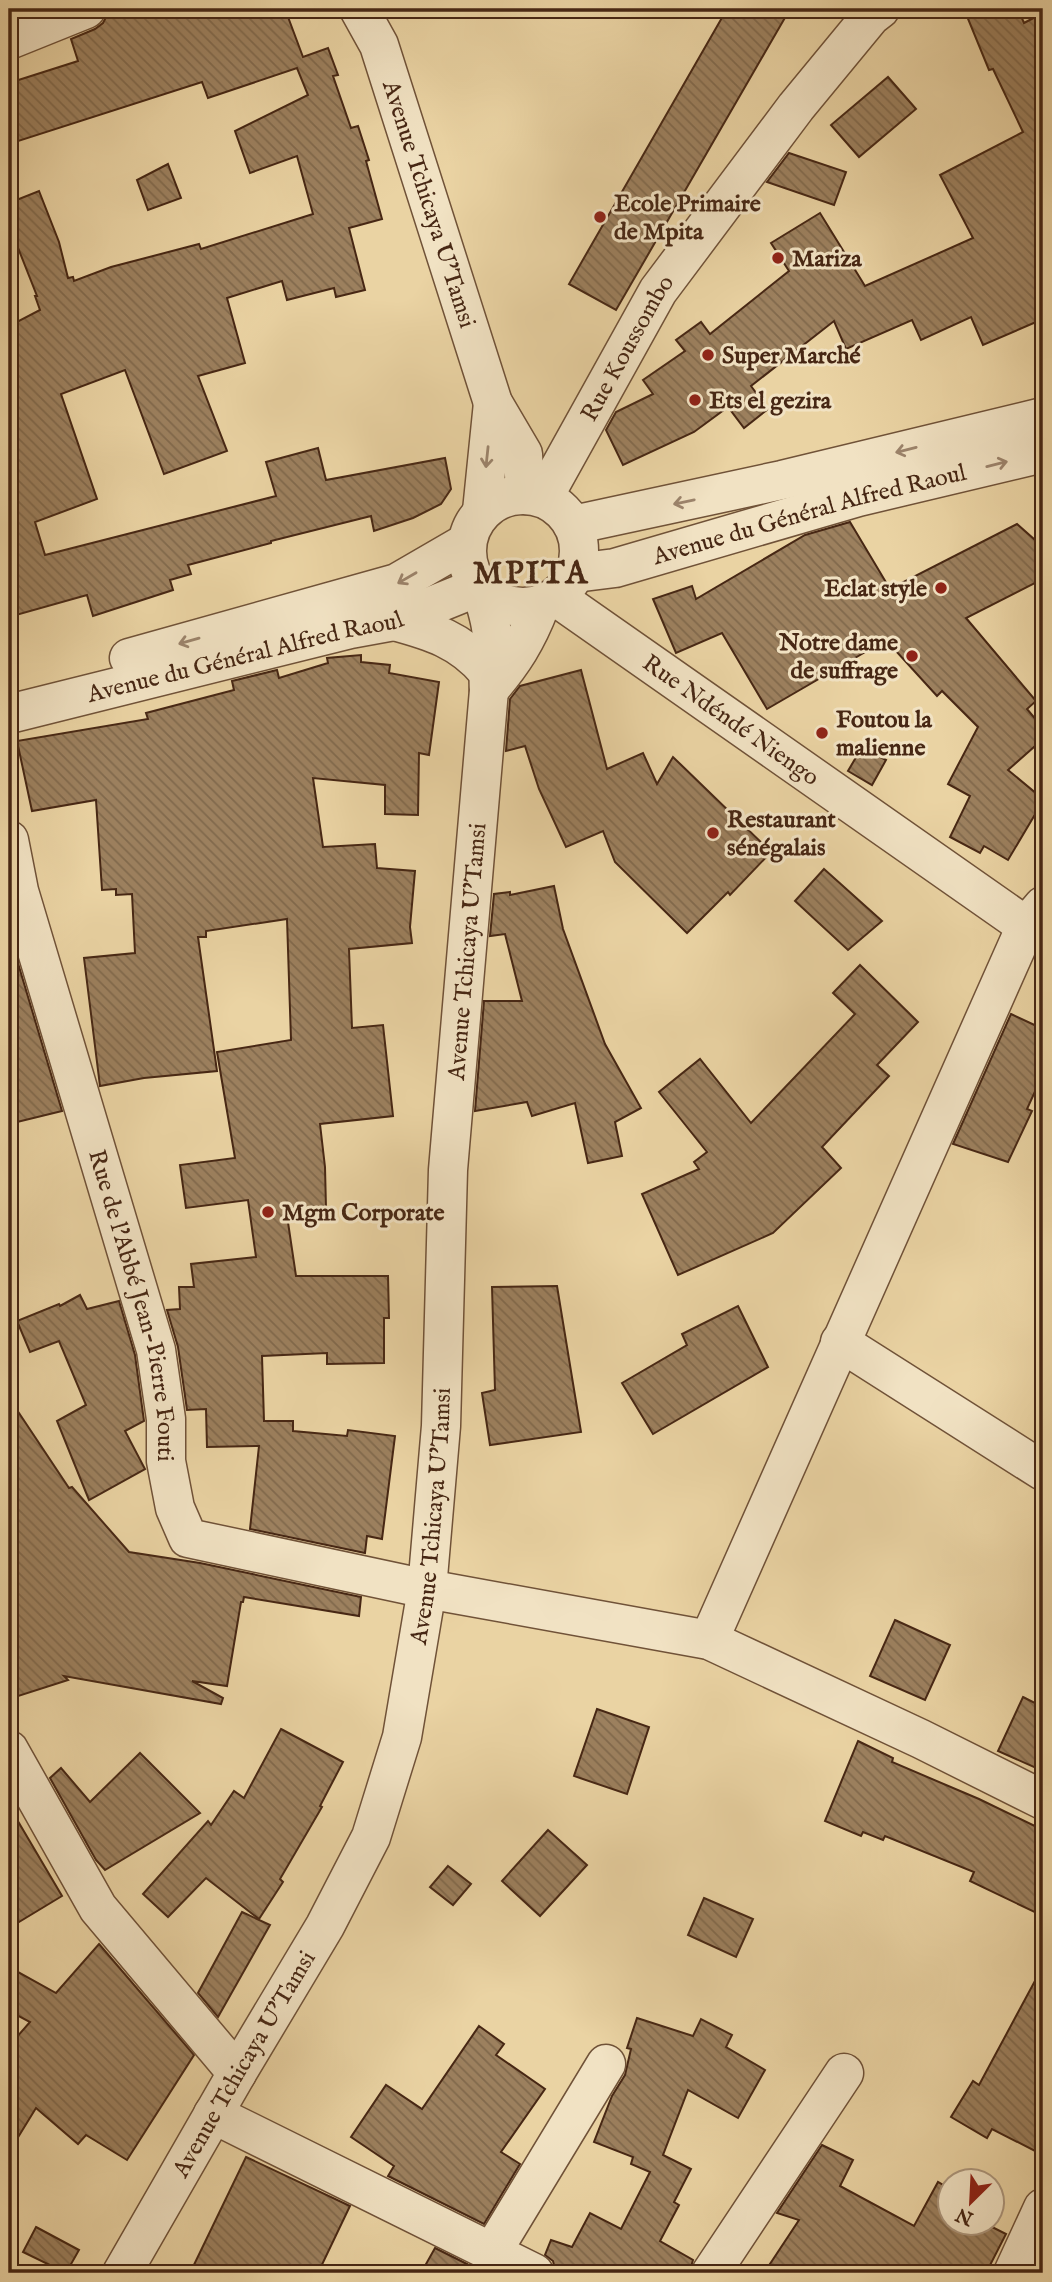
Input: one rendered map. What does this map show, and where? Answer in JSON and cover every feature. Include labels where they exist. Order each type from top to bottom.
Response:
[{"type":"street","points":[[9,40],[86,9]]},
{"type":"street","name":"Avenue Tchicaya U'Tamsi","points":[[359,9],[379,45],[493,403]]},
{"type":"street","name":"Rue Koussombo","points":[[534,497],[657,291],[796,107],[880,9]]},
{"type":"street","points":[[493,403],[523,454],[534,497]]},
{"type":"street","points":[[493,403],[468,566],[480,588],[508,606],[557,592]]},
{"type":"street","name":"Avenue du Général Alfred Raoul","points":[[573,525],[782,480],[1043,417]]},
{"type":"street","name":"Avenue du Général Alfred Raoul","points":[[557,592],[615,568],[858,498],[1043,453]]},
{"type":"street","points":[[9,692],[397,583],[474,527],[502,498],[534,497],[560,509],[573,525],[579,557],[522,648],[488,680],[475,657],[436,632],[394,621]]},
{"type":"street","name":"Avenue Tchicaya U'Tamsi","points":[[122,2273],[325,1926],[371,1837],[402,1737],[427,1589],[441,1426],[449,1170],[492,641],[490,621],[480,588]]},
{"type":"street","name":"Avenue du Général Alfred Raoul","points":[[9,715],[350,629],[394,621],[480,588]]},
{"type":"street","name":"Rue Ndéndé Niengo","points":[[557,592],[1037,923]]},
{"type":"street","name":"Rue de l'Abbé Jean-Pierre Fouti","points":[[9,840],[19,891],[156,1350],[166,1419],[166,1461],[175,1508],[188,1538],[427,1589]]},
{"type":"street","points":[[709,1640],[840,1342],[1037,923]]},
{"type":"street","points":[[840,1342],[1043,1471]]},
{"type":"street","points":[[427,1589],[709,1640],[921,1739],[1043,1800]]},
{"type":"street","points":[[9,1750],[98,1908],[237,2074]]},
{"type":"street","points":[[492,2252],[606,2064]]},
{"type":"street","points":[[711,2273],[844,2073]]},
{"type":"street","points":[[213,2114],[534,2273]]},
{"type":"street","points":[[1013,2273],[1043,2208]]},
{"type":"building","points":[[129,9],[285,9],[303,57],[328,48],[338,75],[333,76],[351,128],[358,126],[369,160],[366,161],[382,219],[349,228],[365,290],[336,297],[334,288],[287,300],[282,281],[227,298],[245,363],[198,376],[227,451],[164,474],[125,370],[61,394],[97,499],[35,522],[45,555],[276,496],[266,462],[318,448],[326,480],[445,458],[451,489],[441,504],[413,518],[374,531],[371,516],[188,565],[191,574],[170,580],[173,590],[93,616],[87,595],[9,617],[9,326],[40,310],[9,225],[9,203],[39,191],[59,242],[68,278],[73,277],[74,281],[111,267],[199,244],[201,249],[313,214],[297,156],[250,173],[235,131],[308,95],[297,68],[208,98],[202,82],[9,144],[9,83],[78,61],[71,39],[95,29],[106,17]]},
{"type":"building","points":[[727,9],[790,9],[616,310],[569,284]]},
{"type":"building","points":[[964,9],[1018,9],[1024,23],[1043,13],[1043,319],[983,345],[971,317],[921,340],[912,320],[846,349],[834,321],[751,386],[768,409],[744,428],[728,407],[694,432],[623,465],[606,430],[616,412],[653,394],[643,380],[685,351],[676,340],[701,322],[710,334],[789,271],[771,243],[820,213],[865,286],[973,238],[940,175],[1023,132],[993,69],[989,70]]},
{"type":"building","points":[[888,77],[916,109],[859,157],[831,125]]},
{"type":"building","points":[[789,153],[846,172],[834,205],[767,182]]},
{"type":"building","points":[[168,164],[181,198],[148,210],[137,180]]},
{"type":"building","points":[[850,522],[890,589],[1017,524],[1043,547],[1043,579],[966,618],[1036,701],[1027,709],[1043,728],[1043,739],[1008,770],[1043,801],[1008,860],[984,846],[980,853],[950,837],[970,796],[948,784],[978,727],[942,691],[937,696],[886,640],[767,709],[722,633],[676,653],[653,599],[692,586],[696,599],[805,535]]},
{"type":"building","points":[[361,655],[361,662],[390,665],[389,673],[439,682],[429,755],[419,753],[418,815],[385,814],[385,785],[313,778],[323,847],[375,844],[377,868],[415,871],[410,927],[412,943],[349,949],[352,1028],[383,1025],[393,1116],[320,1124],[326,1208],[286,1209],[296,1276],[388,1276],[389,1318],[384,1318],[384,1363],[327,1364],[327,1353],[262,1356],[264,1421],[293,1421],[293,1431],[347,1436],[348,1430],[395,1436],[382,1539],[367,1536],[365,1553],[250,1529],[259,1446],[207,1447],[206,1409],[187,1410],[178,1347],[167,1310],[180,1309],[179,1287],[194,1287],[191,1264],[256,1257],[248,1200],[186,1208],[180,1165],[235,1158],[217,1052],[291,1040],[287,919],[206,931],[206,937],[198,937],[217,1071],[144,1078],[100,1086],[84,958],[135,953],[132,894],[116,895],[116,889],[102,890],[96,800],[32,811],[17,741],[148,719],[146,713],[234,690],[232,681],[277,670],[279,678],[328,663],[327,658]]},
{"type":"building","points":[[581,670],[607,769],[643,753],[657,784],[673,757],[771,852],[730,895],[728,892],[687,933],[615,862],[603,831],[566,847],[539,789],[525,746],[506,751],[510,699],[520,686]]},
{"type":"building","points":[[862,747],[886,760],[872,785],[848,771]]},
{"type":"building","points":[[824,869],[882,921],[848,950],[795,901]]},
{"type":"building","points":[[554,886],[563,929],[605,1044],[641,1108],[615,1122],[622,1156],[588,1163],[575,1103],[532,1116],[527,1102],[475,1111],[484,1001],[522,1001],[505,934],[490,936],[494,894],[510,892],[510,895]]},
{"type":"building","points":[[9,933],[62,1111],[9,1124]]},
{"type":"building","points":[[860,965],[918,1022],[877,1065],[889,1076],[822,1147],[841,1168],[773,1233],[678,1275],[642,1194],[699,1169],[694,1162],[707,1152],[659,1092],[700,1059],[751,1123],[855,1014],[833,993]]},
{"type":"building","points":[[1011,1014],[1043,1029],[1043,1074],[1027,1109],[1032,1111],[1008,1162],[953,1144]]},
{"type":"building","points":[[557,1286],[581,1432],[490,1445],[482,1393],[495,1390],[492,1287]]},
{"type":"building","points":[[80,1295],[87,1309],[119,1301],[135,1355],[144,1421],[125,1431],[145,1469],[89,1500],[57,1421],[86,1405],[59,1341],[30,1352],[17,1321],[59,1304],[60,1306]]},
{"type":"building","points":[[738,1306],[768,1367],[653,1434],[622,1383],[687,1345],[682,1334]]},
{"type":"building","points":[[9,1398],[69,1488],[72,1487],[129,1552],[200,1563],[361,1597],[359,1616],[244,1597],[227,1686],[192,1681],[223,1698],[221,1704],[64,1676],[68,1680],[9,1699]]},
{"type":"building","points":[[895,1620],[950,1645],[925,1700],[870,1676]]},
{"type":"building","points":[[1023,1697],[1043,1707],[1043,1771],[998,1751]]},
{"type":"building","points":[[597,1709],[649,1727],[627,1794],[574,1776]]},
{"type":"building","points":[[281,1729],[343,1762],[320,1806],[322,1807],[280,1879],[283,1882],[259,1919],[206,1878],[168,1917],[143,1894],[208,1821],[211,1825],[234,1791],[244,1798]]},
{"type":"building","points":[[858,1741],[893,1758],[892,1762],[1043,1830],[1043,1916],[970,1881],[974,1872],[885,1836],[883,1840],[863,1832],[861,1836],[825,1821]]},
{"type":"building","points":[[140,1753],[200,1813],[105,1870],[96,1860],[50,1778],[61,1768],[90,1802]]},
{"type":"building","points":[[9,1806],[62,1896],[9,1928]]},
{"type":"building","points":[[548,1830],[587,1865],[540,1916],[502,1881]]},
{"type":"building","points":[[448,1866],[471,1884],[453,1905],[430,1887]]},
{"type":"building","points":[[704,1898],[753,1919],[736,1957],[688,1935]]},
{"type":"building","points":[[242,1912],[270,1925],[218,2017],[198,1993]]},
{"type":"building","points":[[99,1944],[194,2055],[127,2160],[86,2135],[78,2144],[36,2108],[9,2152],[9,2046],[30,2022],[9,2011],[9,1967],[56,1993]]},
{"type":"building","points":[[1043,1966],[1043,2155],[992,2129],[987,2138],[951,2117],[973,2081],[979,2085]]},
{"type":"building","points":[[637,2018],[693,2036],[701,2019],[732,2035],[726,2047],[765,2070],[738,2118],[688,2090],[663,2155],[691,2169],[674,2202],[679,2205],[660,2241],[693,2260],[689,2273],[556,2273],[553,2261],[545,2255],[551,2240],[572,2247],[590,2213],[621,2229],[650,2172],[631,2164],[633,2157],[594,2142],[612,2096],[625,2075],[631,2049],[627,2048]]},
{"type":"building","points":[[479,2026],[504,2044],[496,2055],[545,2089],[501,2152],[520,2164],[484,2224],[388,2176],[394,2166],[351,2137],[386,2085],[422,2109]]},
{"type":"building","points":[[822,2145],[853,2160],[840,2186],[914,2226],[936,2186],[936,2236],[1005,2236],[986,2273],[764,2273],[799,2220],[777,2213]]},
{"type":"building","points":[[246,2157],[350,2206],[318,2273],[190,2273]]},
{"type":"building","points":[[36,2227],[79,2250],[66,2273],[23,2252]]},
{"type":"building","points":[[435,2248],[467,2264],[462,2273],[421,2273]]},
{"type":"place","name":"Ecole Primaire de Mpita","points":[[600,217]]},
{"type":"place","name":"Mariza","points":[[778,258]]},
{"type":"place","name":"Super Marché","points":[[708,355]]},
{"type":"place","name":"Ets el gezira","points":[[695,400]]},
{"type":"place","name":"Eclat style","points":[[941,588]]},
{"type":"place","name":"Notre dame de suffrage","points":[[912,656]]},
{"type":"place","name":"Foutou la malienne","points":[[822,733]]},
{"type":"place","name":"Restaurant sénégalais","points":[[713,833]]},
{"type":"place","name":"Mgm Corporate","points":[[268,1212]]},
{"type":"district","name":"MPITA","points":[[531,572]]}]
